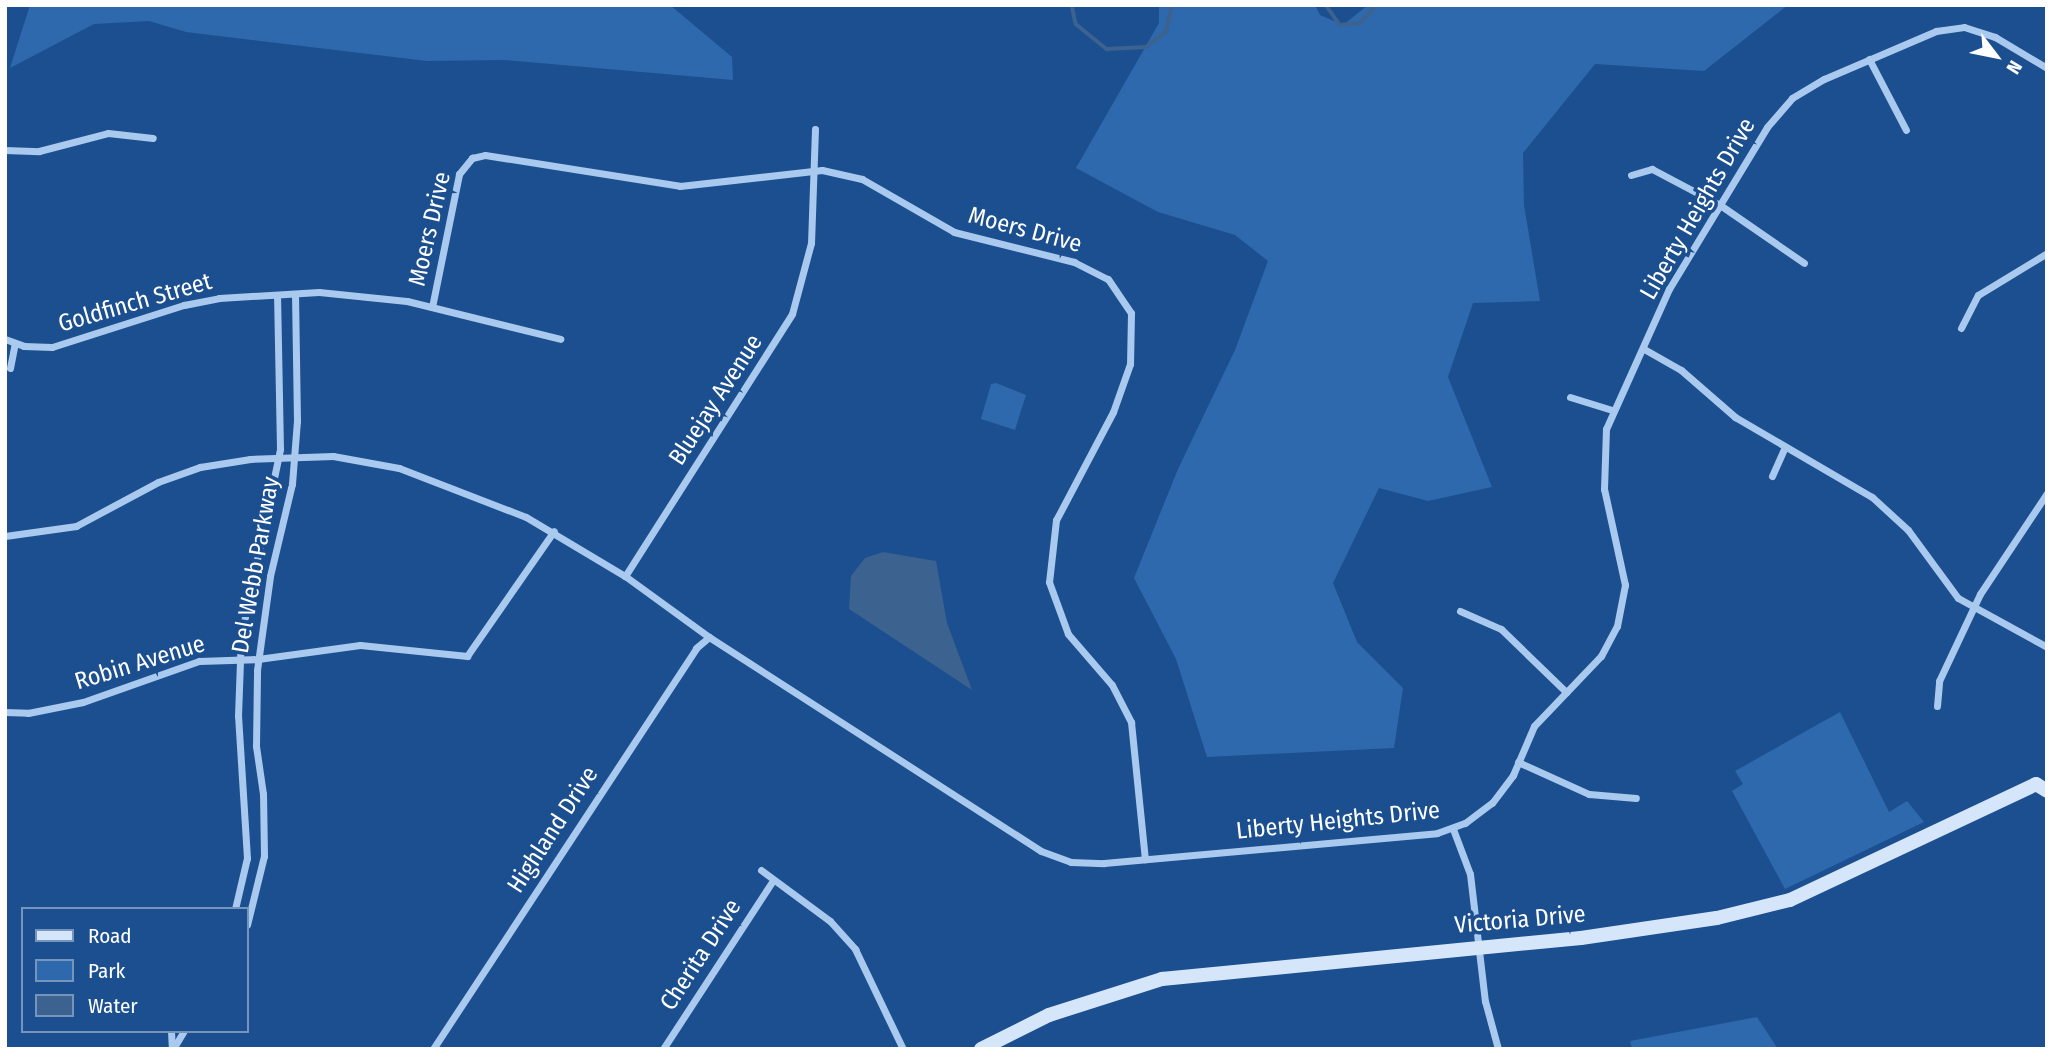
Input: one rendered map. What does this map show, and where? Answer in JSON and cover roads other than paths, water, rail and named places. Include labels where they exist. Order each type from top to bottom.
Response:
[{"type":"street","name":"Liberty Heights Drive","points":[[709,637],[1041,851],[1089,863],[1452,829],[1492,803],[1518,762],[1534,726],[1609,643],[1623,606],[1624,569],[1602,470],[1612,410],[1644,349],[1669,289],[1767,127],[1792,98],[1869,59],[1936,31],[1964,27],[1995,37],[2047,68]]},
{"type":"street","points":[[1869,59],[1906,130]]},
{"type":"street","name":"Bluejay Avenue","points":[[625,576],[792,314],[811,243],[815,130]]},
{"type":"street","points":[[5,150],[39,151],[108,133],[153,138]]},
{"type":"street","name":"Moers Drive","points":[[432,307],[459,174],[476,156],[498,155],[680,186],[813,170],[862,179],[954,232],[1087,267],[1114,284],[1129,306],[1133,351],[1125,382],[1056,520],[1048,572],[1054,605],[1068,634],[1118,693],[1131,722],[1145,859]]},
{"type":"street","points":[[1632,175],[1652,169],[1720,205],[1804,263]]},
{"type":"street","points":[[1961,328],[1978,295],[2047,253]]},
{"type":"street","name":"Goldfinch Street","points":[[5,339],[39,348],[66,344],[184,305],[319,292],[432,307],[560,339]]},
{"type":"street","name":"Del Webb Parkway","points":[[248,921],[260,878],[266,832],[256,746],[258,659],[270,576],[289,509],[295,456],[295,294]]},
{"type":"street","name":"Del Webb Parkway","points":[[235,907],[247,858],[238,716],[240,659],[279,458],[276,295]]},
{"type":"street","points":[[10,368],[15,343]]},
{"type":"street","points":[[1644,349],[1681,370],[1735,417],[1872,497],[1908,530],[1942,580],[1973,609],[2047,647]]},
{"type":"street","points":[[1570,397],[1612,410]]},
{"type":"street","points":[[1772,475],[1786,447]]},
{"type":"street","points":[[5,536],[76,526],[158,482],[200,467],[295,456],[333,456],[399,468],[554,531],[625,576],[709,637]]},
{"type":"street","points":[[1937,706],[1939,681],[1973,609],[2047,493]]},
{"type":"street","name":"Robin Avenue","points":[[5,712],[28,713],[83,702],[200,661],[258,659],[360,645],[467,656],[554,531]]},
{"type":"street","points":[[1460,611],[1501,629],[1566,692]]},
{"type":"street","name":"Highland Drive","points":[[433,1049],[696,648],[709,637]]},
{"type":"street","points":[[1518,762],[1589,794],[1636,799]]},
{"type":"street","name":"Victoria Drive","points":[[981,1049],[1049,1016],[1162,979],[1660,929],[1790,900],[2043,784]]},
{"type":"street","points":[[1452,829],[1471,883],[1478,947],[1498,1049]]},
{"type":"street","points":[[761,870],[772,882],[830,921],[855,949],[903,1049]]},
{"type":"street","name":"Cherita Drive","points":[[663,1049],[772,882]]},
{"type":"street","points":[[172,1049],[183,1033]]},
{"type":"water","points":[[883,552],[936,561],[947,623],[972,690],[849,609],[851,576],[865,558]]},
{"type":"waterway","points":[[1072,5],[1076,24],[1107,49],[1146,47],[1166,32],[1172,5]]},
{"type":"waterway","points":[[1326,5],[1340,25],[1360,23],[1377,5]]}]
